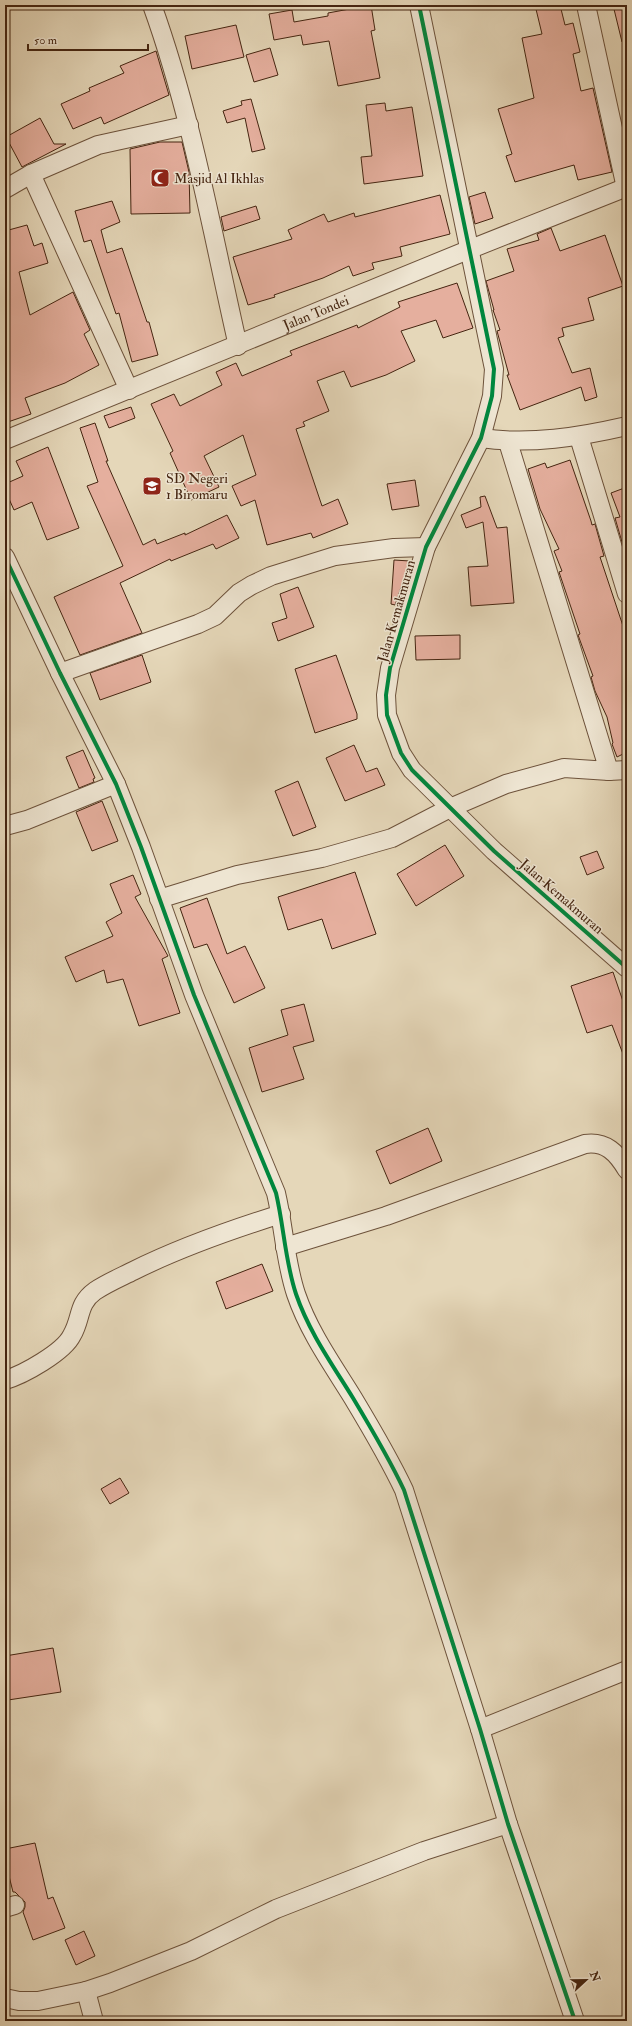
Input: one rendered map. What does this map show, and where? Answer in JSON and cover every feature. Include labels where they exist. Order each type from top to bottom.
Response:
[{"type":"street","points":[[152,5],[167,48],[189,125],[238,346]]},
{"type":"street","name":"Jalan Kemakmuran","points":[[418,5],[494,369],[492,396],[481,438],[426,547],[390,668],[386,695],[387,715],[401,753],[412,770],[494,851],[627,968]]},
{"type":"street","points":[[586,5],[626,188]]},
{"type":"street","points":[[5,189],[31,174],[98,146],[189,125]]},
{"type":"street","points":[[31,174],[129,390]]},
{"type":"street","name":"Jalan Tondei","points":[[5,440],[238,346],[468,250],[626,188]]},
{"type":"street","points":[[481,438],[508,442],[579,437],[627,426]]},
{"type":"street","points":[[579,437],[627,594]]},
{"type":"street","points":[[508,442],[609,771]]},
{"type":"street","points":[[60,673],[198,624],[215,616],[252,585],[271,576],[335,556],[394,548],[426,547]]},
{"type":"street","points":[[5,557],[60,673],[116,784],[219,1058],[276,1193],[281,1214],[285,1247],[296,1295],[331,1366],[352,1397],[393,1466],[404,1490],[480,1729],[508,1824],[575,2021]]},
{"type":"street","points":[[159,899],[237,875],[322,858],[392,838],[450,808],[506,784],[564,768],[609,771],[627,770]]},
{"type":"street","points":[[5,826],[27,820],[116,784]]},
{"type":"street","points":[[285,1247],[386,1216],[585,1144],[596,1142],[606,1146],[617,1154],[627,1170]]},
{"type":"street","points":[[5,1380],[32,1369],[64,1345],[72,1336],[79,1311],[85,1300],[96,1291],[163,1256],[217,1235],[281,1214]]},
{"type":"street","points":[[480,1729],[627,1670]]},
{"type":"street","points":[[5,1998],[18,2001],[38,2001],[86,1991],[191,1951],[276,1909],[424,1851],[508,1824]]},
{"type":"street","points":[[86,1991],[94,2021]]},
{"type":"building","points":[[371,5],[375,30],[371,31],[380,78],[338,86],[329,41],[303,45],[301,35],[274,40],[269,14],[292,10],[294,22],[328,16],[328,13]]},
{"type":"building","points":[[535,5],[560,5],[565,25],[573,23],[580,52],[573,54],[581,91],[593,88],[612,172],[578,180],[574,165],[515,182],[506,156],[512,154],[498,109],[534,98],[522,38],[542,34]]},
{"type":"building","points":[[613,5],[627,5],[627,41],[622,42]]},
{"type":"building","points":[[236,25],[244,57],[192,69],[185,36]]},
{"type":"building","points":[[270,48],[278,75],[254,82],[246,55]]},
{"type":"building","points":[[156,51],[169,95],[104,124],[101,117],[73,129],[61,104],[90,91],[89,88],[124,73],[120,66]]},
{"type":"building","points":[[251,99],[265,149],[252,152],[245,118],[227,123],[223,111],[242,105],[241,101]]},
{"type":"building","points":[[385,103],[386,111],[412,107],[423,176],[364,184],[361,157],[372,156],[366,105]]},
{"type":"building","points":[[40,118],[54,144],[66,144],[22,167],[6,137]]},
{"type":"building","name":"Masjid Al Ikhlas","points":[[160,142],[182,142],[189,172],[190,213],[131,214],[130,149]]},
{"type":"building","points":[[485,192],[493,218],[475,224],[469,197]]},
{"type":"building","points":[[440,195],[450,234],[400,247],[402,256],[372,263],[374,269],[353,276],[349,266],[323,278],[274,295],[275,297],[248,305],[233,257],[292,239],[288,230],[324,214],[328,222],[354,213],[355,217]]},
{"type":"building","points":[[112,201],[120,222],[101,230],[107,253],[122,248],[147,322],[149,322],[158,355],[132,362],[119,313],[116,314],[91,240],[84,242],[75,211]]},
{"type":"building","points":[[256,206],[260,219],[224,231],[221,217]]},
{"type":"building","points":[[27,225],[34,246],[42,243],[48,263],[19,272],[30,315],[73,292],[90,330],[84,334],[99,365],[65,383],[25,398],[31,414],[5,423],[5,282],[9,281],[5,267],[5,231]]},
{"type":"building","points":[[551,228],[560,251],[605,235],[623,286],[588,298],[594,320],[562,328],[564,336],[558,338],[572,373],[590,368],[597,397],[585,401],[581,387],[520,410],[507,375],[509,375],[497,331],[500,330],[493,310],[486,281],[514,271],[507,249],[539,240],[537,234]]},
{"type":"building","points":[[457,283],[473,328],[443,338],[436,320],[401,331],[415,361],[386,375],[351,387],[344,371],[317,381],[329,411],[303,422],[305,426],[296,429],[322,506],[338,499],[348,524],[313,538],[311,533],[267,545],[255,500],[241,506],[232,486],[256,475],[243,435],[204,456],[219,487],[191,500],[170,453],[173,451],[151,404],[174,394],[180,406],[222,385],[216,372],[236,363],[242,376],[292,355],[290,351],[357,325],[358,328],[400,307],[398,302]]},
{"type":"building","points":[[131,407],[135,418],[109,428],[104,416]]},
{"type":"building","points":[[95,423],[108,461],[106,461],[143,545],[155,539],[157,544],[185,533],[185,535],[227,515],[239,538],[216,549],[213,544],[171,561],[170,559],[120,583],[142,633],[80,655],[54,597],[123,566],[87,486],[98,482],[80,428]]},
{"type":"building","points":[[48,447],[79,528],[47,540],[32,502],[14,510],[5,490],[5,484],[23,476],[16,461]]},
{"type":"building","points":[[570,460],[592,525],[595,524],[604,556],[600,557],[627,638],[627,752],[617,757],[612,744],[607,717],[595,691],[591,677],[593,676],[578,635],[580,634],[559,572],[562,571],[554,551],[559,549],[540,509],[528,469],[545,463],[547,468]]},
{"type":"building","points":[[415,480],[419,506],[392,510],[387,484]]},
{"type":"building","points":[[627,487],[627,549],[624,549],[615,518],[620,517],[611,493]]},
{"type":"building","points":[[485,496],[497,528],[507,527],[514,603],[471,606],[468,567],[488,566],[483,522],[466,528],[461,515],[481,507],[480,497]]},
{"type":"building","points":[[394,560],[410,561],[395,605],[391,604]]},
{"type":"building","points":[[298,587],[314,627],[278,641],[272,623],[287,618],[280,594]]},
{"type":"building","points":[[460,635],[460,659],[416,660],[415,636]]},
{"type":"building","points":[[142,655],[151,682],[100,700],[90,673]]},
{"type":"building","points":[[336,655],[357,714],[357,719],[315,733],[295,669]]},
{"type":"building","points":[[354,745],[366,772],[377,768],[385,785],[345,801],[326,758]]},
{"type":"building","points":[[83,750],[95,778],[93,779],[94,782],[79,788],[66,757]]},
{"type":"building","points":[[298,781],[316,827],[293,836],[275,791]]},
{"type":"building","points":[[102,801],[118,841],[92,851],[76,812]]},
{"type":"building","points":[[445,845],[464,876],[416,906],[397,874]]},
{"type":"building","points":[[597,851],[604,868],[587,875],[580,857]]},
{"type":"building","points":[[355,872],[376,934],[332,949],[322,919],[288,930],[278,897]]},
{"type":"building","points":[[133,875],[141,894],[135,897],[168,956],[162,959],[180,1013],[139,1026],[123,979],[107,983],[104,970],[76,982],[65,957],[113,936],[106,922],[122,913],[110,884]]},
{"type":"building","points":[[207,898],[227,954],[245,946],[265,988],[234,1003],[207,944],[194,948],[180,908]]},
{"type":"building","points":[[613,972],[627,1013],[626,1062],[612,1025],[587,1033],[571,986]]},
{"type":"building","points":[[304,1004],[314,1041],[293,1047],[304,1079],[262,1092],[249,1048],[288,1035],[281,1010]]},
{"type":"building","points":[[428,1128],[442,1161],[390,1184],[376,1151]]},
{"type":"building","points":[[262,1264],[273,1291],[226,1309],[216,1282]]},
{"type":"building","points":[[120,1478],[129,1493],[110,1504],[101,1489]]},
{"type":"building","points":[[53,1648],[61,1692],[8,1700],[5,1682],[5,1656]]},
{"type":"building","points":[[35,1843],[48,1899],[53,1897],[65,1928],[33,1940],[23,1912],[25,1902],[15,1892],[13,1892],[5,1860],[5,1849]]},
{"type":"building","points":[[84,1931],[95,1956],[76,1965],[65,1940]]},
{"type":"cycle path","points":[[419,5],[494,369],[492,396],[481,438],[426,547],[390,668],[386,695],[387,715],[401,753],[412,770],[494,851],[627,968]]},
{"type":"cycle path","points":[[5,557],[60,673],[116,784],[141,847],[194,995],[276,1193],[289,1269],[301,1308],[314,1335],[373,1432],[404,1490],[480,1729],[508,1824],[575,2021]]},
{"type":"place","name":"Masjid Al Ikhlas","points":[[160,178]]},
{"type":"place","name":"SD Negeri 1 Biromaru","points":[[152,486]]}]
